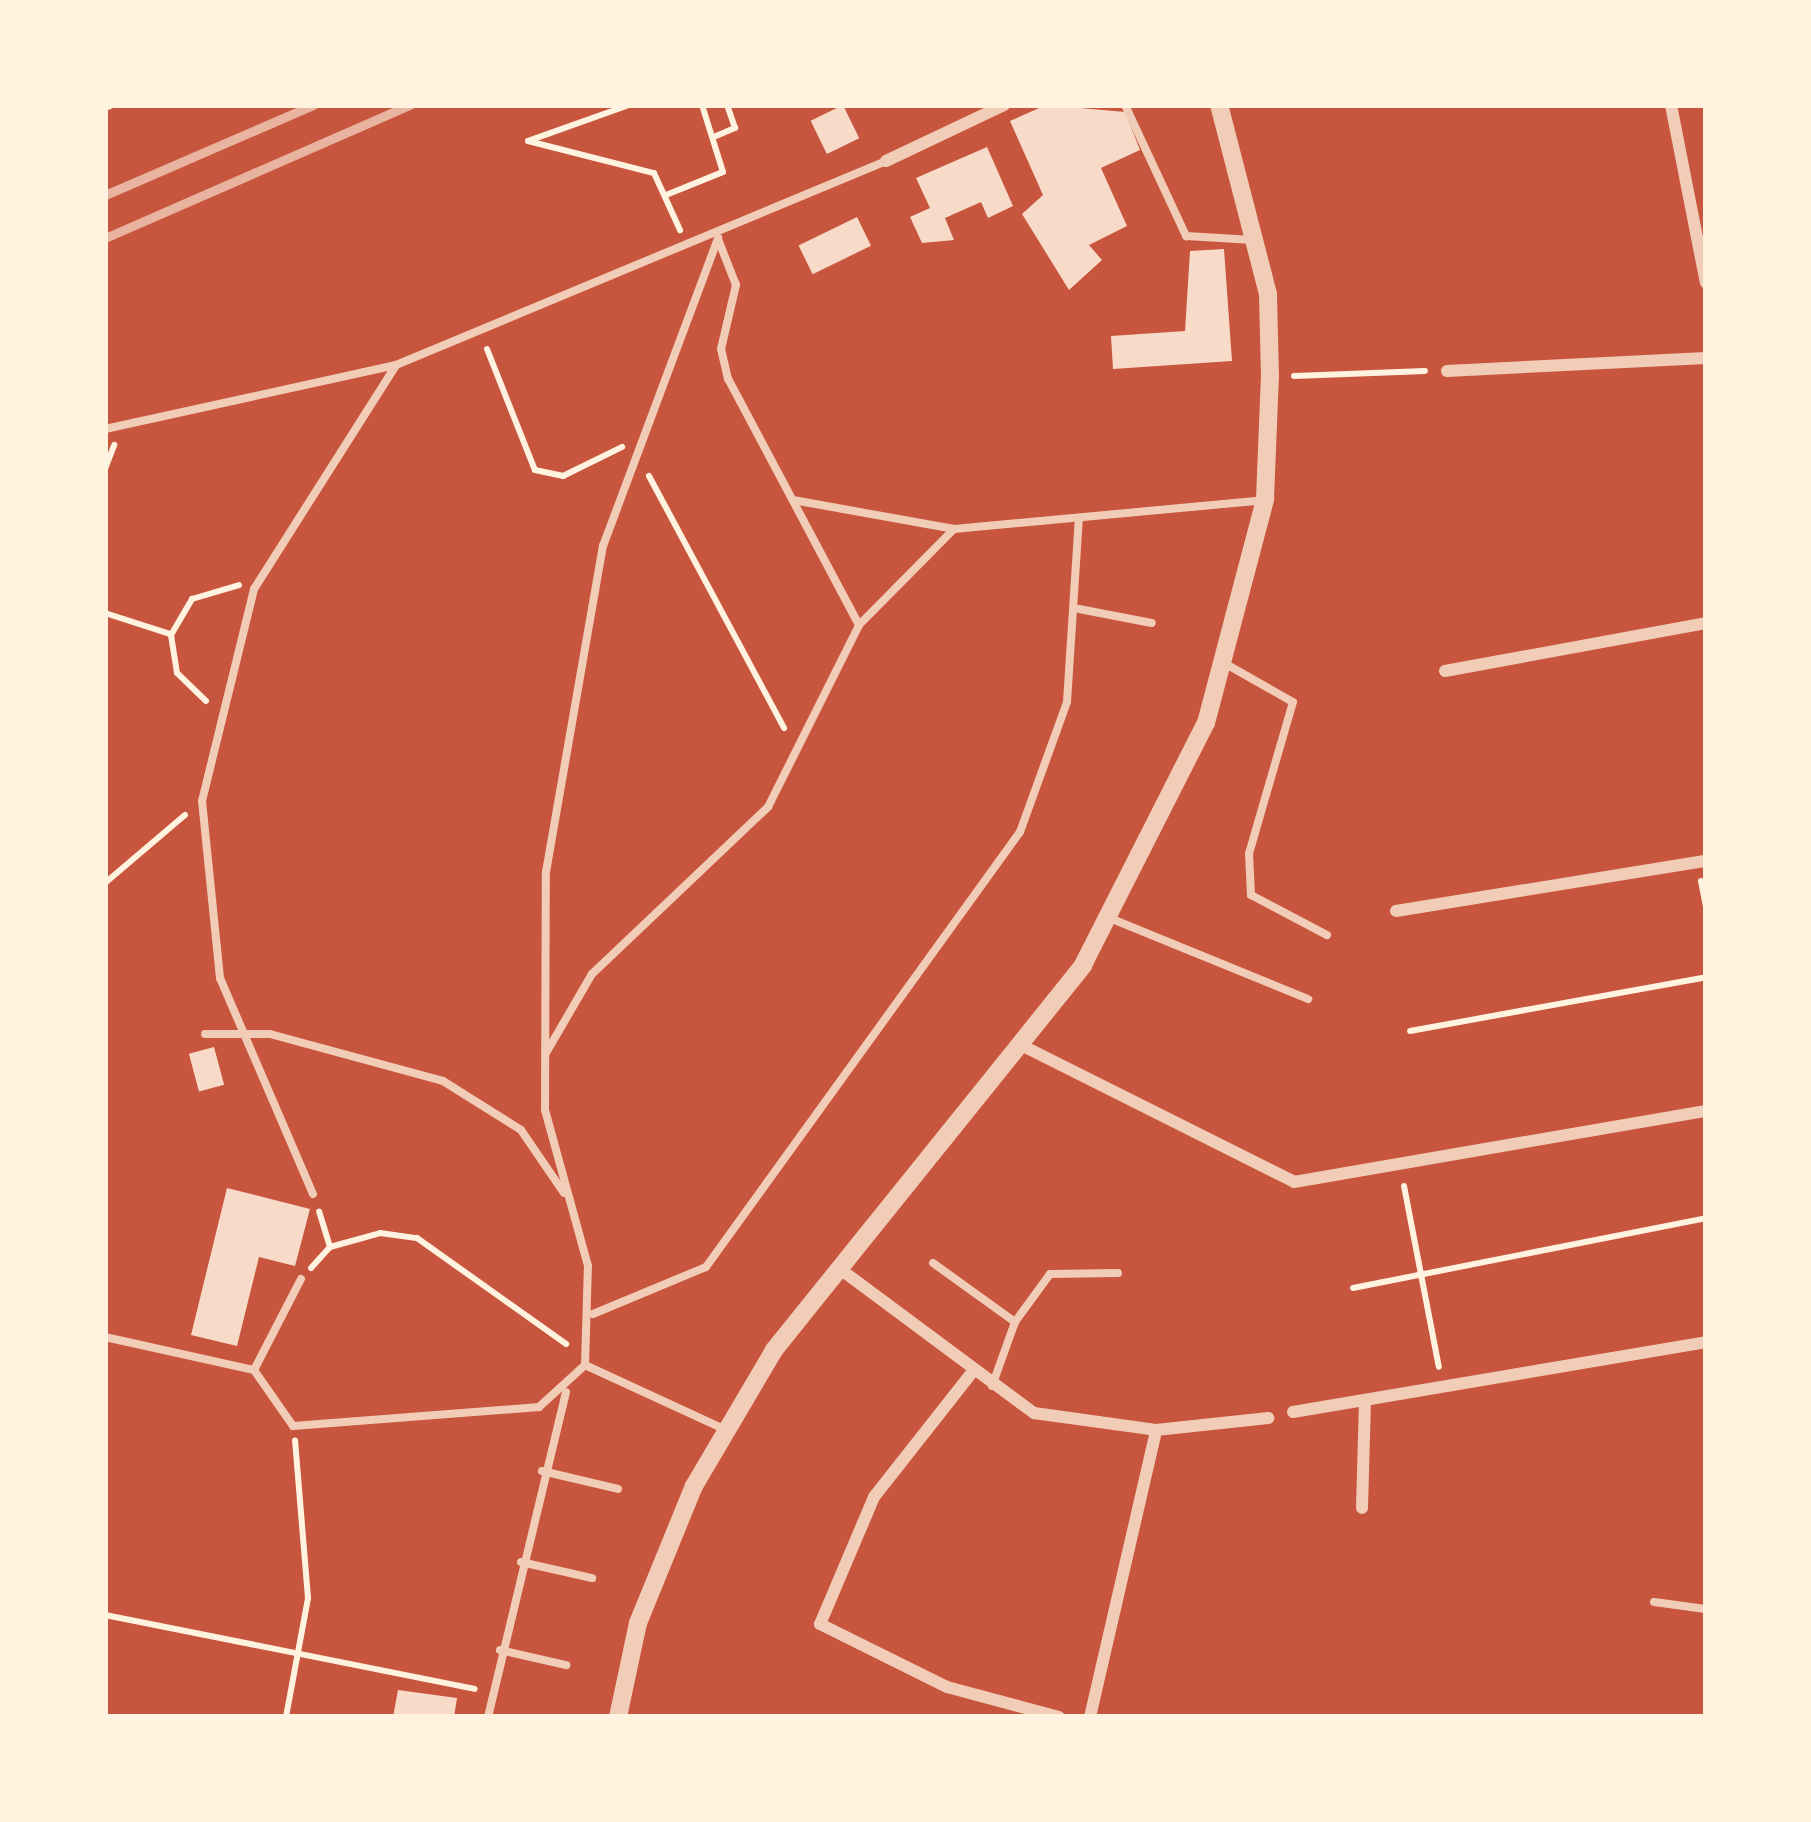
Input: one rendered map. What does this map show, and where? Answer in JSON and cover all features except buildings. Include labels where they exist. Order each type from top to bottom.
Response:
[{"type":"street","points":[[886,160],[1004,105]]},
{"type":"street","points":[[619,1717],[638,1623],[727,1430],[840,1269],[1023,1046],[1112,919],[1206,723],[1265,500],[1270,376],[1255,239],[1219,105]]},
{"type":"street","points":[[1671,105],[1705,274]]},
{"type":"street","points":[[1447,370],[1706,358]]},
{"type":"street","points":[[1444,671],[1706,623]]},
{"type":"street","points":[[1396,911],[1706,861]]},
{"type":"street","points":[[1023,1046],[1294,1182],[1706,1111]]},
{"type":"street","points":[[840,1269],[970,1375],[1034,1413],[1156,1430],[1268,1418]]},
{"type":"street","points":[[1293,1412],[1706,1342]]},
{"type":"street","points":[[970,1375],[874,1497],[820,1624],[947,1687],[1059,1717]]},
{"type":"street","points":[[1362,1508],[1364,1402]]},
{"type":"street","points":[[1090,1717],[1156,1430]]},
{"type":"lane","points":[[1125,105],[1186,236],[1255,239]]},
{"type":"lane","points":[[105,429],[396,365],[718,238],[886,160]]},
{"type":"lane","points":[[488,1717],[542,1472],[566,1390],[586,1361],[593,1314],[545,1110],[546,872],[603,546],[634,450],[718,238]]},
{"type":"lane","points":[[718,238],[736,285],[721,349],[728,379],[859,625]]},
{"type":"lane","points":[[313,1193],[220,978],[202,801],[254,589],[396,365]]},
{"type":"lane","points":[[793,500],[954,529],[1265,500]]},
{"type":"lane","points":[[593,1314],[706,1267],[1020,832],[1067,702],[1079,609],[1079,518]]},
{"type":"lane","points":[[546,1054],[592,974],[768,806],[859,625],[954,529]]},
{"type":"lane","points":[[1079,609],[1152,623]]},
{"type":"lane","points":[[1222,663],[1293,702],[1249,854],[1251,895],[1327,935]]},
{"type":"lane","points":[[1112,919],[1308,999]]},
{"type":"lane","points":[[206,1034],[241,1031],[480,1100],[521,1130],[572,1210]]},
{"type":"lane","points":[[933,1263],[1016,1322]]},
{"type":"lane","points":[[991,1387],[1016,1322],[1051,1274],[1118,1273]]},
{"type":"lane","points":[[254,1370],[301,1279]]},
{"type":"lane","points":[[105,1336],[254,1370],[293,1426],[539,1407],[566,1390]]},
{"type":"lane","points":[[586,1361],[727,1430]]},
{"type":"lane","points":[[542,1472],[618,1489]]},
{"type":"lane","points":[[520,1562],[592,1578]]},
{"type":"lane","points":[[1654,1602],[1706,1609]]},
{"type":"lane","points":[[500,1650],[566,1665]]},
{"type":"path","points":[[629,105],[528,141],[654,173],[688,250]]},
{"type":"path","points":[[666,195],[723,172],[716,136],[702,105]]},
{"type":"path","points":[[716,136],[735,128],[727,105]]},
{"type":"path","points":[[481,334],[536,470],[563,476],[612,449],[634,450],[797,753]]},
{"type":"path","points":[[1270,376],[1447,370]]},
{"type":"path","points":[[171,635],[210,588],[254,589]]},
{"type":"path","points":[[105,613],[171,635]]},
{"type":"path","points":[[171,635],[188,689],[224,706]]},
{"type":"path","points":[[105,883],[202,801]]},
{"type":"path","points":[[105,864],[121,870]]},
{"type":"path","points":[[1410,1031],[1706,977]]},
{"type":"path","points":[[1400,1162],[1444,1388]]},
{"type":"path","points":[[313,1193],[330,1247]]},
{"type":"path","points":[[1353,1288],[1706,1218]]},
{"type":"path","points":[[301,1279],[330,1247],[380,1233],[417,1238],[586,1361]]},
{"type":"path","points":[[286,1717],[308,1598],[293,1426]]},
{"type":"path","points":[[105,1615],[297,1660],[490,1692]]},
{"type":"railway","points":[[105,195],[313,105]]},
{"type":"railway","points":[[105,238],[410,105]]}]
